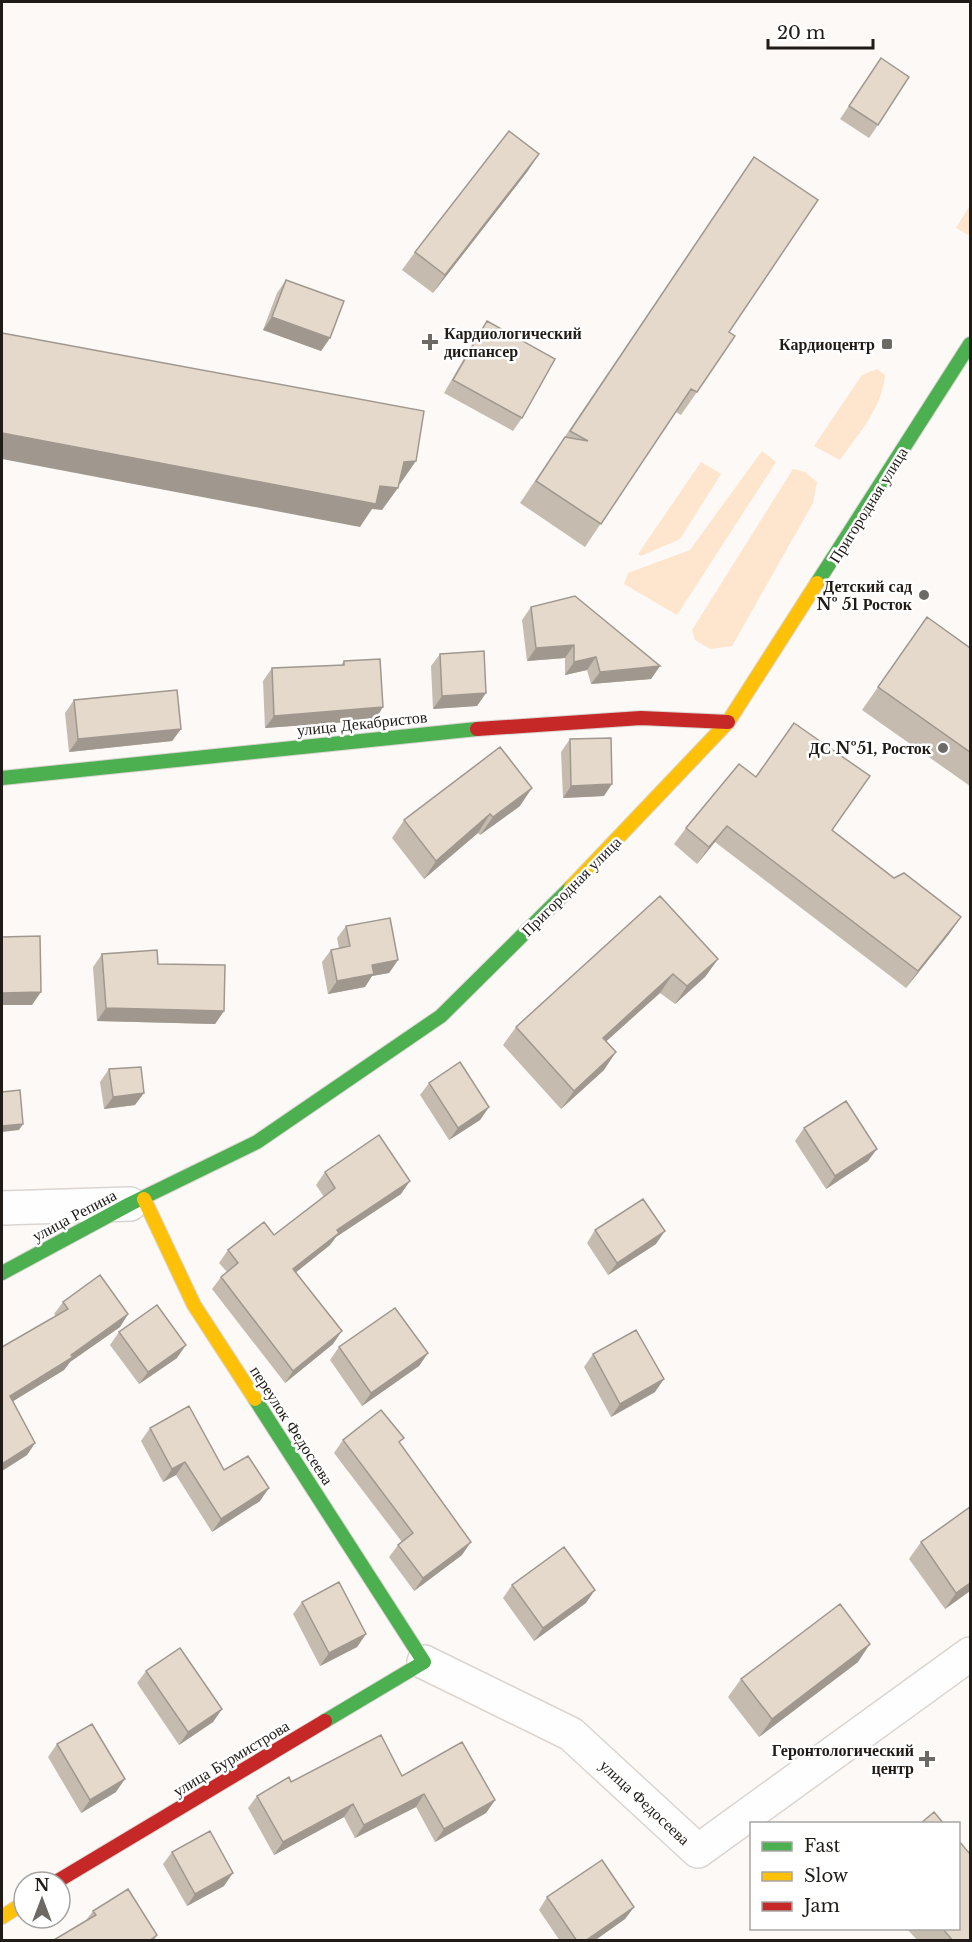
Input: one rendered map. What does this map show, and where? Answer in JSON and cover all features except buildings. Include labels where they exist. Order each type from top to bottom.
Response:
[{"type":"street","name":"Пригородная улица","points":[[2,1208],[137,1202],[257,1142],[441,1016],[588,869],[728,722],[970,344]]},
{"type":"street","name":"улица Декабристов","points":[[2,778],[458,730],[641,718],[728,722]]},
{"type":"street","name":"улица Репина","points":[[2,1273],[137,1202]]},
{"type":"street","name":"переулок Федосеева","points":[[137,1202],[194,1305],[424,1662]]},
{"type":"street","name":"улица Федосеева","points":[[424,1662],[571,1734],[698,1851],[970,1654]]},
{"type":"street","name":"улица Бурмистрова","points":[[72,1872],[424,1662]]},
{"type":"shaded area","points":[[970,205],[970,236],[956,228]]},
{"type":"shaded area","points":[[877,369],[885,375],[879,398],[868,420],[840,460],[814,446],[862,375]]},
{"type":"shaded area","points":[[762,451],[776,462],[677,615],[624,584],[628,573],[690,550]]},
{"type":"shaded area","points":[[701,462],[721,474],[680,539],[641,556],[638,554]]},
{"type":"shaded area","points":[[793,469],[805,472],[817,482],[813,503],[732,646],[710,649],[695,640],[692,630]]},
{"type":"traffic: fast","points":[[817,583],[970,344]]},
{"type":"traffic: fast","points":[[2,778],[477,729]]},
{"type":"traffic: fast","points":[[2,1273],[130,1204],[257,1142],[441,1016],[571,887]]},
{"type":"traffic: fast","points":[[255,1399],[424,1662],[325,1721]]},
{"type":"traffic: slow","points":[[571,887],[728,722],[817,583]]},
{"type":"traffic: slow","points":[[144,1199],[194,1305],[255,1399]]},
{"type":"traffic: slow","points":[[2,1917],[12,1911]]},
{"type":"traffic: jam","points":[[477,729],[641,718],[728,722]]},
{"type":"traffic: jam","points":[[72,1872],[325,1721]]},
{"type":"place","name":"Кардиологический диспансер","points":[[430,342]]},
{"type":"place","name":"Кардиоцентр","points":[[887,344]]},
{"type":"place","name":"Детский сад № 51 Росток","points":[[924,595]]},
{"type":"place","name":"ДС №51, Росток","points":[[943,748]]},
{"type":"place","name":"Геронтологический центр","points":[[927,1759]]}]
